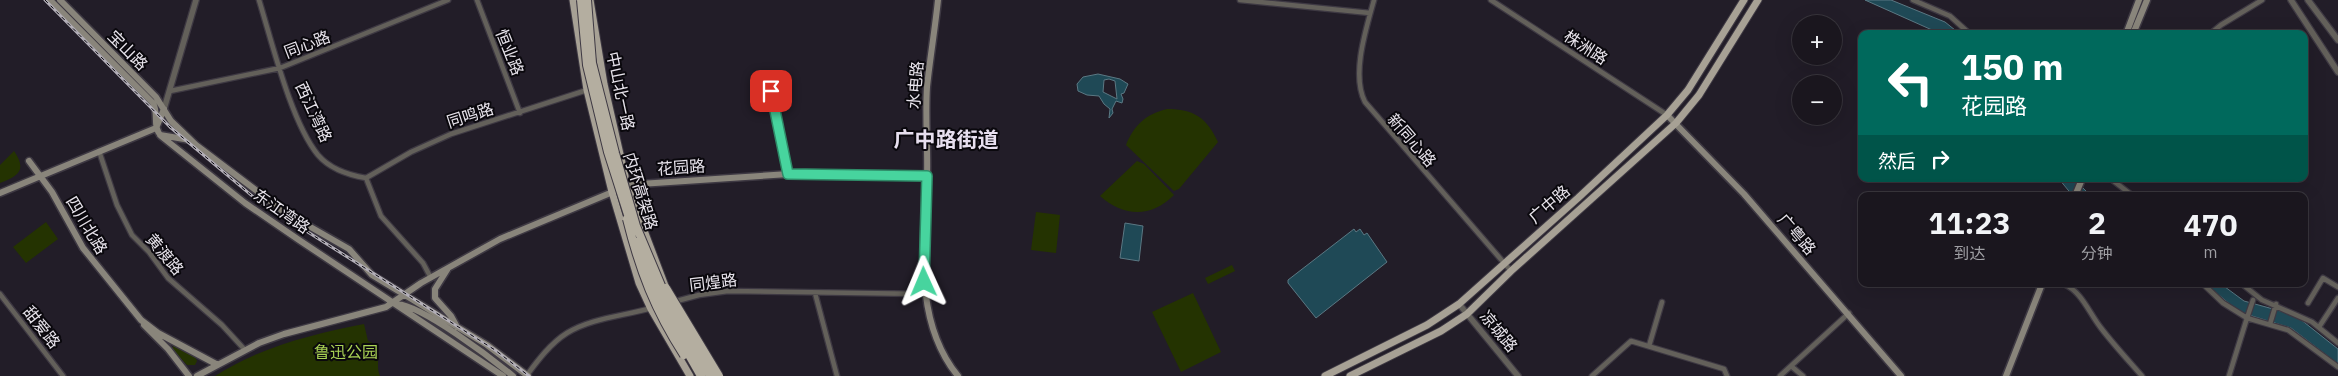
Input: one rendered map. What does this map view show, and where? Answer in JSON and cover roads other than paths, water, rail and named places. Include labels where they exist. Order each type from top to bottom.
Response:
[{"type":"highway","name":"内环高架路","points":[[580,0],[587,65],[623,202],[646,268],[664,311],[701,376]]},
{"type":"highway","name":"内环高架路","points":[[587,0],[592,63],[636,226],[670,307],[710,376]]},
{"type":"highway","points":[[623,202],[644,280],[667,329],[697,376]]},
{"type":"highway","points":[[649,260],[717,376]]},
{"type":"main road","name":"宝山路","points":[[50,0],[150,100],[164,109]]},
{"type":"main road","name":"宝山路","points":[[60,0],[156,97],[164,109]]},
{"type":"main road","name":"中山北一路","points":[[573,0],[587,90],[612,192],[639,283],[651,309],[690,376]]},
{"type":"main road","name":"中山北一路","points":[[590,0],[604,84],[627,186],[671,302],[717,376]]},
{"type":"main road","name":"水电路","points":[[938,0],[928,87],[927,176],[923,260],[926,294],[939,342],[958,376]]},
{"type":"main road","name":"广中路","points":[[1325,376],[1426,325],[1459,304],[1667,115],[1688,90],[1744,0]]},
{"type":"main road","name":"广中路","points":[[1350,376],[1441,332],[1467,314],[1511,271],[1676,123],[1699,96],[1758,0]]},
{"type":"main road","points":[[2128,30],[2139,0]]},
{"type":"main road","points":[[2135,30],[2147,0]]},
{"type":"main road","points":[[150,100],[156,110],[156,128]]},
{"type":"main road","points":[[0,193],[156,128],[164,109]]},
{"type":"main road","name":"东江湾路","points":[[164,109],[170,120],[192,140],[278,208],[349,249],[370,273],[403,295]]},
{"type":"main road","name":"广粤路","points":[[1667,115],[1744,194],[1849,313],[1901,376]]},
{"type":"main road","name":"东江湾路","points":[[156,128],[159,135],[245,203],[503,376]]},
{"type":"main road","name":"东江湾路","points":[[159,135],[192,140]]},
{"type":"main road","name":"四川北路","points":[[29,161],[83,248],[149,332],[168,349],[189,376]]},
{"type":"main road","name":"花园路","points":[[403,295],[507,236],[627,186],[788,174],[927,176]]},
{"type":"main road","points":[[449,268],[438,282],[434,293],[435,298],[452,316],[457,327]]},
{"type":"main road","points":[[2006,376],[2041,287]]},
{"type":"main road","points":[[197,376],[216,364],[245,350],[284,334],[374,312],[393,304],[403,295],[487,345],[527,375]]},
{"type":"main road","name":"东江湾路","points":[[393,304],[416,310],[474,347],[513,376]]},
{"type":"main road","name":"四川北路","points":[[141,320],[158,333],[216,364]]},
{"type":"main road","points":[[168,349],[166,342],[173,340]]},
{"type":"street","points":[[164,109],[196,0]]},
{"type":"street","name":"西江湾路","points":[[259,0],[280,68],[302,124],[319,155],[337,169],[366,178]]},
{"type":"street","name":"同心路","points":[[170,91],[280,68],[448,0]]},
{"type":"street","name":"恒业路","points":[[477,0],[520,113]]},
{"type":"street","points":[[1240,0],[1370,13]]},
{"type":"street","name":"新同心路","points":[[1374,0],[1359,73],[1359,86],[1365,102],[1511,271]]},
{"type":"street","name":"株洲路","points":[[1492,0],[1667,115]]},
{"type":"street","points":[[1913,0],[1950,16],[1966,30]]},
{"type":"street","points":[[2214,30],[2221,24],[2262,0]]},
{"type":"street","points":[[2291,0],[2338,72]]},
{"type":"street","points":[[2308,0],[2338,40]]},
{"type":"street","points":[[768,74],[788,174]]},
{"type":"street","name":"同鸣路","points":[[366,178],[411,152],[451,134],[587,90]]},
{"type":"street","name":"黄渡路","points":[[99,151],[117,205],[132,235],[149,252],[168,278],[222,325],[245,350]]},
{"type":"street","points":[[366,178],[381,216],[423,263],[431,278]]},
{"type":"street","points":[[2115,182],[2128,192]]},
{"type":"street","points":[[2308,303],[2324,278],[2338,287]]},
{"type":"street","points":[[2070,287],[2078,295],[2100,328],[2142,376]]},
{"type":"street","points":[[2206,287],[2223,303],[2248,317],[2288,330],[2338,367]]},
{"type":"street","points":[[2246,287],[2262,300],[2276,304],[2312,322],[2338,343]]},
{"type":"street","name":"同煌路","points":[[527,375],[538,360],[560,338],[587,325],[699,295],[728,291],[926,294]]},
{"type":"street","points":[[815,293],[837,376]]},
{"type":"street","name":"甜爱路","points":[[0,294],[63,376]]},
{"type":"street","points":[[2319,327],[2338,298]]},
{"type":"street","points":[[2229,376],[2253,300]]},
{"type":"street","points":[[1649,346],[1662,302]]},
{"type":"street","name":"凉城路","points":[[1459,304],[1518,376]]},
{"type":"street","points":[[2270,324],[2276,304]]},
{"type":"street","points":[[1780,376],[1849,313]]},
{"type":"street","points":[[1592,376],[1631,341],[1724,369],[1727,376]]},
{"type":"street","points":[[1791,366],[1803,376]]},
{"type":"water","points":[[1865,0],[1891,0],[1945,22],[1955,30],[1932,30]]},
{"type":"water","points":[[1098,74],[1120,79],[1128,84],[1124,93],[1121,94],[1122,103],[1116,101],[1112,109],[1113,113],[1109,118],[1110,109],[1099,96],[1087,95],[1078,91],[1077,84],[1083,77]],"holes":[[[1104,80],[1115,81],[1117,99],[1103,92]]]},
{"type":"water","points":[[2061,182],[2077,182],[2087,192],[2070,192]]},
{"type":"water","points":[[1125,223],[1143,226],[1139,261],[1120,258]]},
{"type":"water","points":[[1354,229],[1356,232],[1360,229],[1364,235],[1367,233],[1387,262],[1316,318],[1288,283],[1288,280]]},
{"type":"water","points":[[2210,287],[2225,287],[2244,301],[2295,315],[2338,349],[2338,364],[2291,328],[2239,312]]},
{"type":"railway","points":[[45,0],[170,127],[257,200],[495,350],[529,376]]},
{"type":"district","name":"广中路街道","points":[[946,140]]},
{"type":"park label","name":"鲁迅公园","points":[[346,352]]}]
